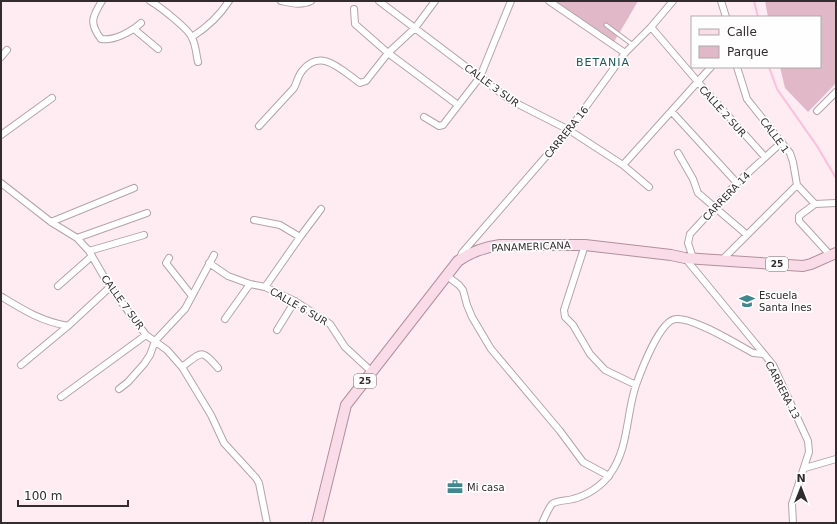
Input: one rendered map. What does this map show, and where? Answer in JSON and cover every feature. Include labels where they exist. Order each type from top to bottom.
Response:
[{"type":"main road","name":"PANAMERICANA","points":[[317,523],[346,405],[458,261],[469,254],[480,249],[500,245],[584,245],[689,258],[803,266],[834,255]]},
{"type":"street","points":[[102,1],[93,15],[93,21],[97,34],[101,39],[106,40],[134,29],[141,23]]},
{"type":"street","points":[[150,1],[158,3],[188,31],[192,37],[198,62]]},
{"type":"street","points":[[192,37],[200,32],[224,9],[229,1]]},
{"type":"street","points":[[281,1],[295,4],[307,3],[311,1]]},
{"type":"street","name":"CALLE 3 SUR","points":[[379,1],[510,100],[569,130],[623,165],[649,188]]},
{"type":"street","points":[[259,126],[294,88],[301,72],[310,63],[317,60],[327,60],[360,83],[366,81],[388,53],[415,28],[435,1]]},
{"type":"street","points":[[424,117],[439,126],[443,125],[480,77],[510,1]]},
{"type":"street","points":[[548,1],[625,53]]},
{"type":"street","name":"CARRERA 16","points":[[458,261],[462,253],[569,130],[625,53],[651,27],[673,1]]},
{"type":"street","points":[[721,1],[726,16]]},
{"type":"street","points":[[354,9],[355,24],[388,53],[458,105]]},
{"type":"street","name":"CALLE 2 SUR","points":[[651,27],[765,157]]},
{"type":"street","points":[[134,29],[158,49]]},
{"type":"street","points":[[1,57],[7,50]]},
{"type":"street","points":[[623,165],[710,68]]},
{"type":"street","name":"CALLE 1","points":[[737,68],[747,99],[790,153],[797,185]]},
{"type":"street","points":[[817,111],[836,92]]},
{"type":"street","points":[[1,135],[52,98]]},
{"type":"street","points":[[672,112],[737,184]]},
{"type":"street","name":"CARRERA 14","points":[[689,258],[688,238],[690,234],[737,184],[782,142]]},
{"type":"street","points":[[678,153],[693,179],[698,193],[746,234]]},
{"type":"street","name":"CALLE 7 SUR","points":[[1,183],[51,222],[77,238],[90,254],[110,287],[146,335],[167,350],[182,367],[211,415],[224,443],[256,478],[259,484],[267,523]]},
{"type":"street","points":[[722,260],[746,234],[797,185],[815,204]]},
{"type":"street","points":[[51,222],[134,188]]},
{"type":"street","points":[[834,255],[799,221],[799,216],[815,204],[836,203]]},
{"type":"street","points":[[265,287],[321,209]]},
{"type":"street","points":[[77,238],[147,213]]},
{"type":"street","points":[[254,220],[280,225],[300,237]]},
{"type":"street","points":[[58,286],[90,254],[144,235]]},
{"type":"street","points":[[584,245],[564,314],[573,325],[590,354],[605,370],[636,385]]},
{"type":"street","points":[[119,389],[128,382],[144,364],[150,355],[155,341],[185,309],[214,255]]},
{"type":"street","name":"CARRERA 13","points":[[689,258],[773,365],[808,441],[810,452],[792,504],[793,523]]},
{"type":"street","points":[[168,261],[192,296]]},
{"type":"street","name":"CALLE 6 SUR","points":[[209,263],[228,276],[250,284],[265,287],[294,301],[330,324],[345,347],[372,372]]},
{"type":"street","points":[[447,276],[463,290],[472,317],[491,350],[560,431],[583,462],[609,476]]},
{"type":"street","points":[[225,319],[250,284]]},
{"type":"street","points":[[21,365],[68,326],[110,287]]},
{"type":"street","points":[[2,297],[33,316],[51,323],[68,326]]},
{"type":"street","points":[[277,330],[294,301]]},
{"type":"street","points":[[542,523],[551,505],[556,502],[589,494],[609,476],[618,460],[636,385],[650,352],[662,329],[668,322],[675,318],[692,321],[753,353],[763,354]]},
{"type":"street","points":[[61,397],[146,335]]},
{"type":"street","points":[[182,367],[199,354],[202,354],[206,355],[218,368]]},
{"type":"street","points":[[805,468],[836,460]]},
{"type":"lane","points":[[606,24],[633,45]]},
{"type":"green space","points":[[555,1],[638,1],[614,42],[611,42]]},
{"type":"green space","points":[[765,1],[836,1],[836,83],[808,112],[785,88],[780,68],[821,68],[821,16],[768,16]]},
{"type":"waterway","points":[[754,1],[758,16]]},
{"type":"waterway","points":[[769,68],[777,89],[817,146],[836,178]]},
{"type":"place","name":"Escuela Santa Ines","points":[[747,301]]},
{"type":"place","name":"Mi casa","points":[[455,487]]},
{"type":"district","name":"BETANIA","points":[[603,62]]}]
